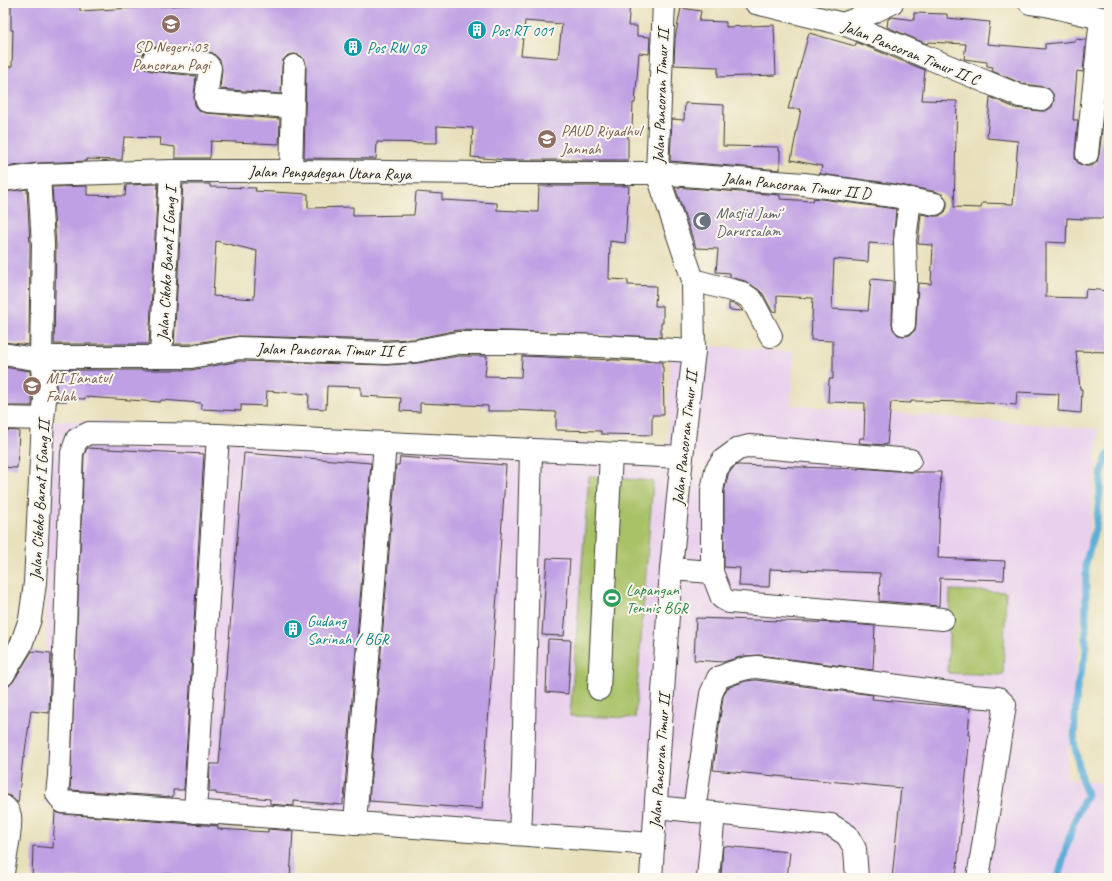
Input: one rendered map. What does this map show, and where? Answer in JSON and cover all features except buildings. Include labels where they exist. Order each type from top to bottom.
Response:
[{"type":"street","name":"Jalan Pancoran Timur II","points":[[651,878],[671,569],[694,351],[693,280],[657,173],[664,3]]},
{"type":"street","name":"Jalan Pancoran Timur II C","points":[[756,3],[843,24],[893,43],[1020,96],[1042,99]]},
{"type":"street","points":[[843,24],[892,3]]},
{"type":"street","points":[[1030,3],[1105,19],[1087,154]]},
{"type":"street","points":[[154,59],[208,64],[210,68],[206,98],[207,101],[292,108]]},
{"type":"street","points":[[291,171],[294,66]]},
{"type":"street","name":"Jalan Pengadegan Utara Raya","points":[[3,180],[39,175],[171,171],[657,173]]},
{"type":"street","name":"Jalan Cikoko Barat I Gang I","points":[[161,356],[171,171]]},
{"type":"street","name":"Jalan Pancoran Timur II D","points":[[657,173],[804,184],[886,195],[935,204]]},
{"type":"street","name":"Jalan Cikoko Barat I Gang II","points":[[3,675],[21,645],[30,619],[35,583],[45,400],[41,358],[43,245],[39,175]]},
{"type":"street","points":[[904,324],[906,280],[905,240],[910,199]]},
{"type":"street","points":[[693,280],[742,293],[752,300],[771,336]]},
{"type":"street","name":"Jalan Pancoran Timur II E","points":[[3,354],[41,358],[191,357],[239,348],[386,353],[416,351],[458,343],[510,342],[694,351]]},
{"type":"street","points":[[3,418],[43,419]]},
{"type":"street","points":[[653,844],[62,802],[57,794],[60,760],[72,453],[78,439],[89,433],[218,435],[682,457]]},
{"type":"street","points":[[195,812],[218,435]]},
{"type":"street","points":[[355,823],[385,443]]},
{"type":"street","points":[[910,460],[750,446],[738,449],[724,460],[716,470],[712,491],[712,572],[722,598],[729,602],[943,619]]},
{"type":"street","points":[[520,834],[532,450]]},
{"type":"street","points":[[599,689],[611,454]]},
{"type":"street","points":[[671,569],[712,572]]},
{"type":"street","points":[[708,878],[704,812],[711,694],[718,678],[748,667],[972,696],[998,698],[1005,705],[978,878]]},
{"type":"street","points":[[3,806],[10,814],[10,823],[3,873]]},
{"type":"street","points":[[656,807],[831,825],[847,835],[855,849],[857,878]]},
{"type":"shaded area","points":[[671,343],[794,352],[791,405],[1099,429],[1066,778],[1109,784],[1109,878],[663,878],[664,852],[45,805],[47,420],[667,446]]},
{"type":"green space","points":[[1097,75],[1109,76],[1109,119],[1096,118]]},
{"type":"green space","name":"Lapangan Tennis BGR","points":[[589,476],[653,481],[635,718],[570,716]]},
{"type":"green space","points":[[950,590],[1006,592],[1003,675],[948,673]]},
{"type":"waterway","points":[[1058,878],[1073,824],[1087,794],[1082,781],[1074,742],[1077,687],[1086,652],[1086,562],[1096,526],[1102,471],[1109,454]]},
{"type":"place","name":"SD Negeri 03 Pancoran Pagi","points":[[171,24]]},
{"type":"place","name":"Pos RT 001","points":[[477,30]]},
{"type":"place","name":"Pos RW 08","points":[[353,47]]},
{"type":"place","name":"PAUD Riyadhul Jannah","points":[[547,139]]},
{"type":"place","name":"Masjid Jami' Darussalam","points":[[702,221]]},
{"type":"place","name":"MI I'anatul Falah","points":[[32,386]]},
{"type":"place","name":"Lapangan Tennis BGR","points":[[612,598]]},
{"type":"place","name":"Gudang Sarinah / BGR","points":[[293,629]]}]
